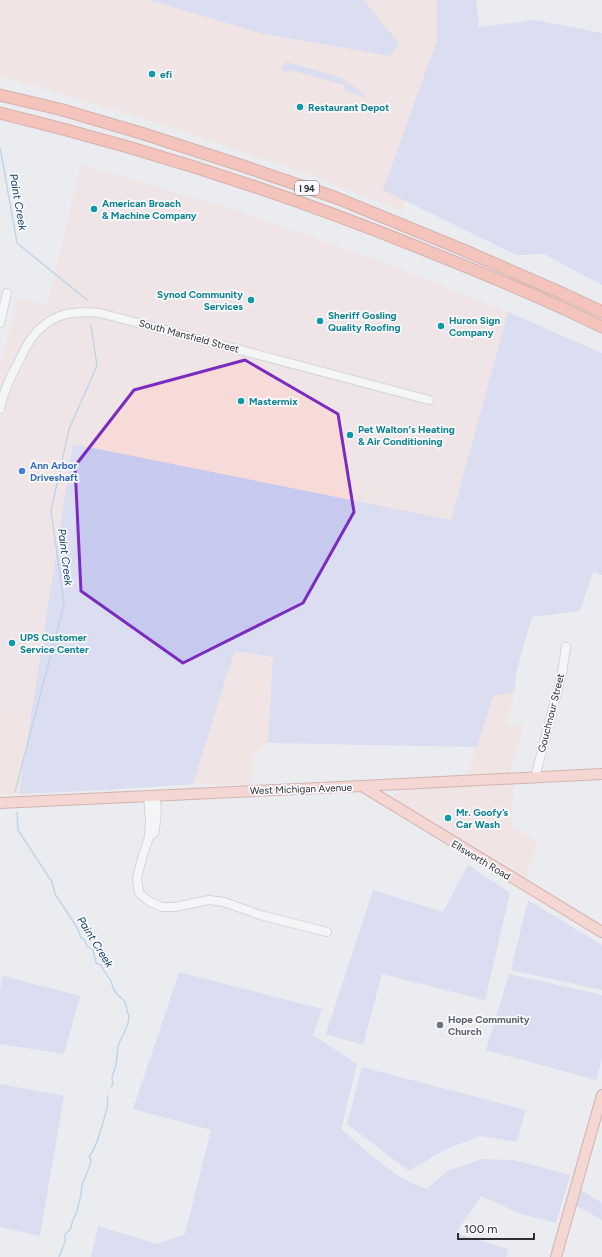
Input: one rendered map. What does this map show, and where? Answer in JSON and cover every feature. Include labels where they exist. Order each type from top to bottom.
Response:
[{"type":"highway","name":"I 94","points":[[0,95],[59,109],[141,133],[334,197],[464,251],[602,312]]},
{"type":"highway","name":"I 94","points":[[0,113],[62,128],[195,166],[355,221],[504,281],[602,327]]},
{"type":"main road","name":"West Michigan Avenue","points":[[0,803],[602,774]]},
{"type":"main road","name":"Ellsworth Road","points":[[362,786],[602,932]]},
{"type":"main road","points":[[556,1257],[601,1102]]},
{"type":"street","points":[[0,323],[7,293]]},
{"type":"street","name":"South Mansfield Street","points":[[0,409],[2,398],[9,381],[38,330],[51,320],[66,313],[82,311],[100,313],[429,400]]},
{"type":"street","name":"Gouchnour Street","points":[[535,778],[562,673],[566,647]]},
{"type":"street","points":[[151,796],[148,832],[149,837],[137,878],[139,892],[150,902],[162,907],[175,907],[209,900],[224,902],[260,915],[327,932]]},
{"type":"highlighted area","points":[[245,360],[338,414],[354,512],[303,603],[183,663],[81,591],[75,466],[134,390]]},
{"type":"shaded area","points":[[0,0],[448,0],[445,62],[403,211],[299,171],[170,127],[0,76]]},
{"type":"shaded area","points":[[149,0],[363,0],[399,43],[391,56],[264,34]]},
{"type":"shaded area","points":[[437,0],[476,0],[479,27],[535,20],[602,33],[602,285],[544,254],[516,255],[383,190],[437,40]]},
{"type":"shaded area","points":[[287,62],[342,78],[365,95],[364,97],[345,91],[344,85],[290,70],[289,72],[282,70],[284,64]]},
{"type":"shaded area","points":[[81,164],[235,210],[391,265],[508,312],[451,521],[312,494],[73,444],[32,715],[0,710],[0,364],[19,299],[47,305]]},
{"type":"shaded area","points":[[508,312],[602,353],[602,575],[593,572],[580,611],[532,617],[516,673],[515,692],[493,696],[477,747],[268,743],[273,657],[235,651],[193,784],[19,794],[73,444],[451,520]]},
{"type":"shaded area","points":[[235,651],[273,657],[268,743],[253,758],[252,786],[193,784],[228,671]]},
{"type":"shaded area","points":[[515,692],[506,725],[524,726],[510,773],[467,775],[493,696]]},
{"type":"shaded area","points":[[0,709],[32,715],[19,794],[0,795]]},
{"type":"shaded area","points":[[514,784],[512,827],[538,842],[526,880],[394,799],[395,794],[401,790]]},
{"type":"shaded area","points":[[468,865],[510,893],[485,1000],[382,974],[363,1045],[326,1034],[373,890],[443,912]]},
{"type":"shaded area","points":[[528,900],[602,945],[602,990],[511,970]]},
{"type":"shaded area","points":[[179,972],[322,1009],[313,1035],[357,1064],[341,1129],[381,1164],[403,1178],[427,1189],[447,1171],[482,1159],[514,1160],[570,1175],[556,1223],[521,1214],[481,1196],[456,1233],[508,1249],[506,1257],[91,1257],[98,1226],[157,1244],[185,1234],[211,1130],[133,1109]]},
{"type":"shaded area","points":[[509,974],[602,995],[602,1058],[596,1080],[486,1050]]},
{"type":"shaded area","points":[[3,976],[80,996],[64,1054],[0,1044],[0,990]]},
{"type":"shaded area","points":[[362,1067],[526,1110],[517,1142],[481,1136],[446,1149],[409,1171],[347,1124]]},
{"type":"shaded area","points":[[0,1084],[64,1096],[40,1236],[0,1227]]},
{"type":"shaded area","points":[[581,1190],[602,1203],[602,1220],[577,1206]]},
{"type":"waterway","name":"Paint Creek","points":[[0,147],[17,243],[87,300]]},
{"type":"waterway","name":"Paint Creek","points":[[15,792],[64,604],[51,511],[69,429],[97,366],[91,325]]},
{"type":"waterway","name":"Paint Creek","points":[[17,812],[18,830],[52,882],[55,894],[78,929],[81,938],[84,939],[87,946],[93,950],[96,963],[101,965],[111,981],[114,990],[126,1004],[129,1015],[128,1024],[118,1046],[116,1065],[112,1077],[113,1084],[111,1087]]},
{"type":"waterway","name":"Paint Creek","points":[[59,1257],[65,1242],[65,1234],[70,1230],[76,1214],[82,1185],[90,1165],[91,1160],[89,1157],[98,1140],[107,1109],[108,1096]]},
{"type":"place","name":"efi","points":[[152,74]]},
{"type":"place","name":"Restaurant Depot","points":[[300,107]]},
{"type":"place","name":"American Broach & Machine Company","points":[[94,209]]},
{"type":"place","name":"Synod Community Services","points":[[251,300]]},
{"type":"place","name":"Sheriff Gosling Quality Roofing","points":[[320,321]]},
{"type":"place","name":"Huron Sign Company","points":[[441,326]]},
{"type":"place","name":"Mastermix","points":[[241,401]]},
{"type":"place","name":"Pet Walton's Heating & Air Conditioning","points":[[350,435]]},
{"type":"place","name":"Ann Arbor Driveshaft","points":[[22,471]]},
{"type":"place","name":"UPS Customer Service Center","points":[[12,643]]},
{"type":"place","name":"Mr. Goofy’s Car Wash","points":[[448,818]]},
{"type":"place","name":"Hope Community Church","points":[[440,1025]]}]
